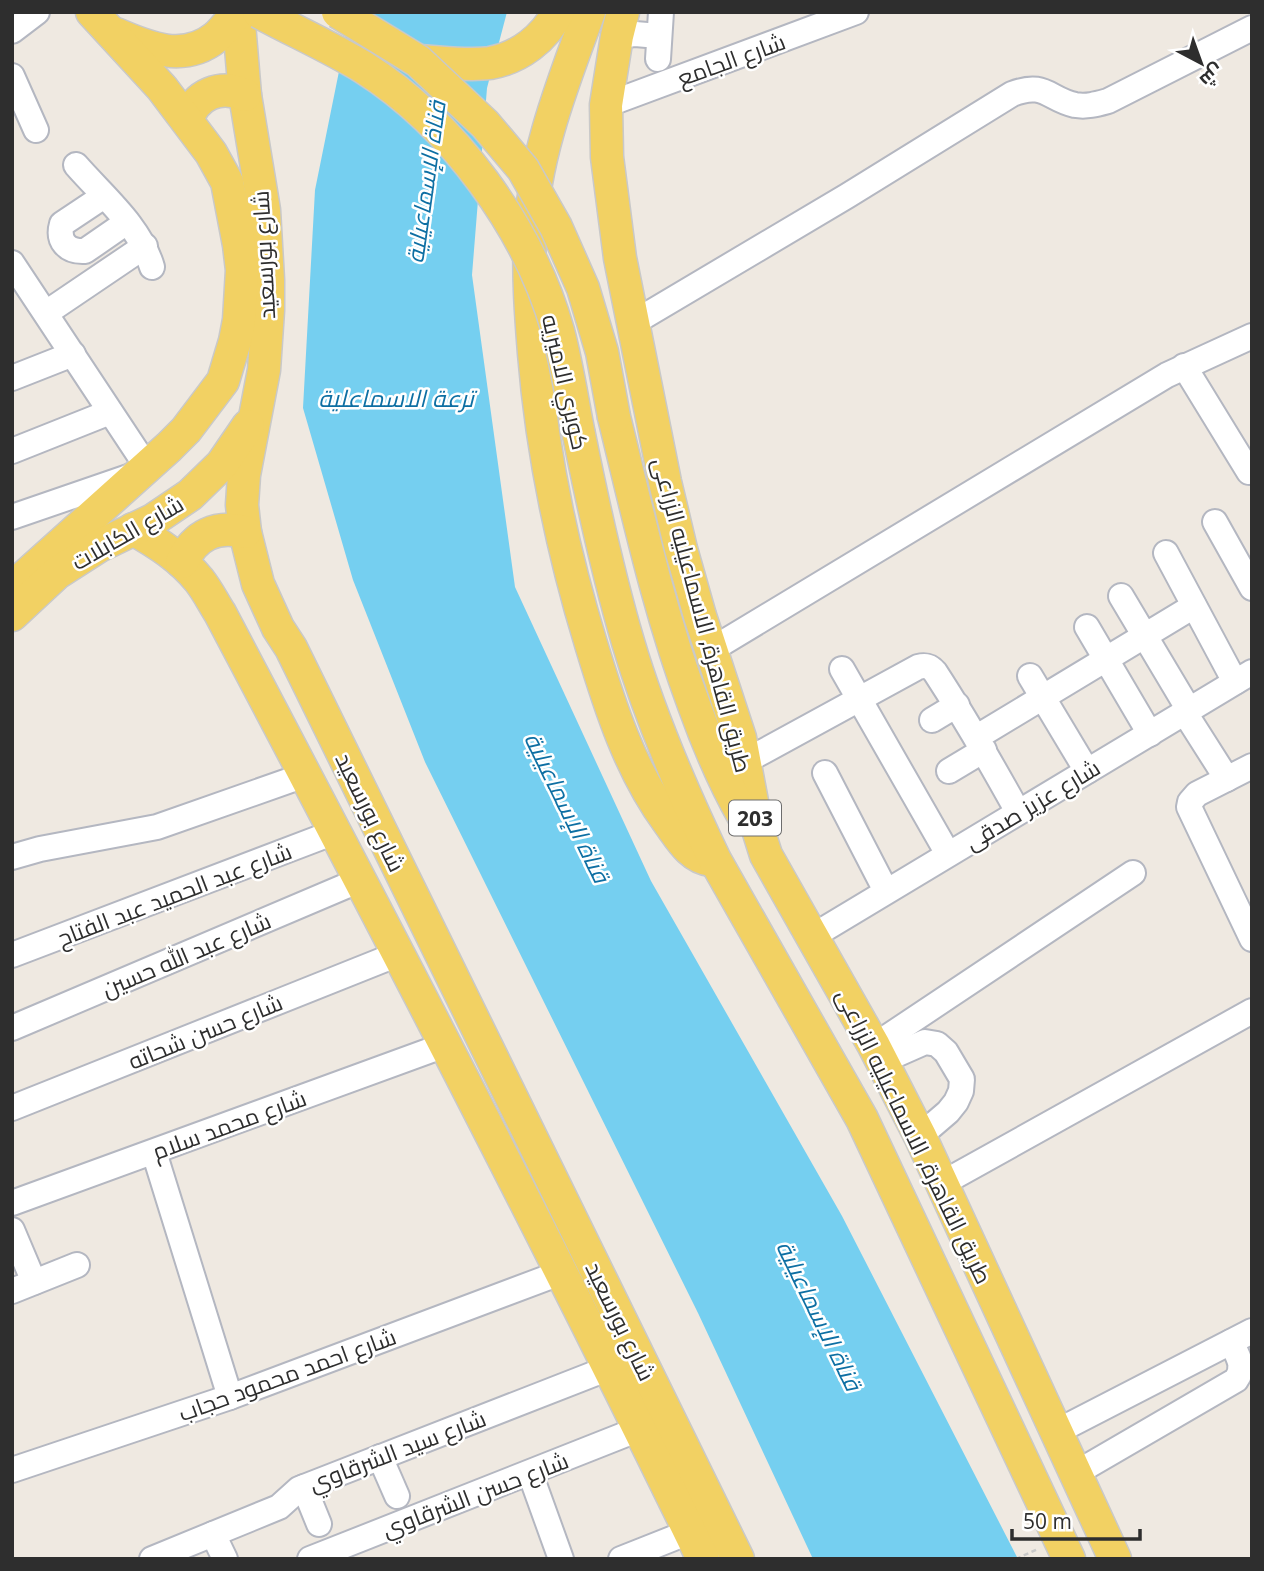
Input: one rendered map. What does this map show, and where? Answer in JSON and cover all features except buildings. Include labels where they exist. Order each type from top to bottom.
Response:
[{"type":"main road","points":[[100,22],[147,47],[164,51],[182,50],[200,46],[215,37],[238,12]]},
{"type":"main road","name":"شارع بورسعيد","points":[[238,12],[245,95],[259,175],[268,257],[264,370],[244,475],[242,505],[254,571],[267,606],[291,648],[738,1559]]},
{"type":"main road","name":"كوبري الاميريه","points":[[260,12],[362,67],[402,96],[440,130],[479,176],[516,230],[541,281],[558,330],[603,551],[629,645],[661,737],[715,860]]},
{"type":"main road","name":"كوبري الاميريه","points":[[338,12],[418,61],[485,124],[523,169],[556,227],[583,288],[602,352],[614,417],[677,660],[720,771],[766,855]]},
{"type":"main road","points":[[418,61],[490,63],[514,55],[536,41],[553,23],[558,12]]},
{"type":"main road","name":"203","points":[[589,12],[553,110],[536,178],[530,236],[530,311],[543,442],[573,584],[625,746],[656,805],[689,849],[703,859],[715,860]]},
{"type":"main road","name":"شارع الكابلات","points":[[12,588],[186,430],[223,381],[239,320],[242,270],[227,182],[211,153],[162,88],[100,22]]},
{"type":"main road","name":"طريق القاهرة, الاسماعيليه الزراعى","points":[[620,24],[606,105],[607,157],[620,258],[681,550],[740,738],[756,823],[766,855],[878,1053],[920,1136],[1115,1559]]},
{"type":"main road","points":[[187,120],[194,105],[207,94],[231,90],[245,95]]},
{"type":"main road","name":"شارع الكابلات","points":[[12,615],[57,573],[99,546],[172,509],[207,480],[235,446],[257,407]]},
{"type":"main road","name":"شارع بورسعيد","points":[[133,529],[160,544],[182,562],[200,582],[220,613],[445,1045],[696,1545]]},
{"type":"main road","points":[[182,562],[187,552],[202,536],[223,529],[245,532]]},
{"type":"main road","name":"طريق القاهرة, الاسماعيليه الزراعى","points":[[715,860],[862,1119],[1069,1559]]},
{"type":"main road","points":[[876,1150],[900,1149],[920,1136]]},
{"type":"main road","points":[[901,1203],[923,1187],[941,1184]]},
{"type":"street","points":[[12,31],[37,12]]},
{"type":"street","name":"شارع الجامع","points":[[606,105],[856,12]]},
{"type":"street","points":[[620,24],[635,34],[659,36]]},
{"type":"street","points":[[633,323],[1012,94],[1028,90],[1044,91],[1075,105],[1108,101],[1252,28]]},
{"type":"street","points":[[12,76],[36,130]]},
{"type":"street","points":[[31,305],[149,257],[127,222],[76,166]]},
{"type":"street","points":[[104,196],[62,223],[60,231],[64,245],[77,252],[85,251],[127,222]]},
{"type":"street","points":[[12,263],[31,305],[73,354],[144,470],[12,517]]},
{"type":"street","points":[[711,650],[1184,366],[1252,336]]},
{"type":"street","points":[[12,378],[73,354]]},
{"type":"street","points":[[1184,366],[1249,472]]},
{"type":"street","points":[[12,451],[110,411]]},
{"type":"street","points":[[1215,522],[1252,588]]},
{"type":"street","points":[[1166,553],[1194,606],[1243,677]]},
{"type":"street","points":[[1121,596],[1227,779]]},
{"type":"street","points":[[949,771],[1037,686],[1106,659],[1194,606]]},
{"type":"street","points":[[1087,627],[1150,734]]},
{"type":"street","points":[[744,762],[925,665],[931,667],[957,705],[1018,813]]},
{"type":"street","points":[[842,669],[948,854]]},
{"type":"street","name":"شارع عزيز صدقى","points":[[813,936],[1243,677]]},
{"type":"street","points":[[1037,686],[1087,771]]},
{"type":"street","points":[[932,720],[957,705]]},
{"type":"street","points":[[1252,766],[1193,797],[1189,807],[1252,939]]},
{"type":"street","points":[[825,772],[886,891]]},
{"type":"street","points":[[12,857],[40,849],[157,827],[305,775]]},
{"type":"street","name":"شارع عبد الحميد عبد الفتاح","points":[[12,955],[335,832]]},
{"type":"street","points":[[878,1053],[1133,873]]},
{"type":"street","name":"شارع عبد الله حسين","points":[[12,1028],[360,880]]},
{"type":"street","name":"شارع حسن شحاته","points":[[12,1108],[398,954]]},
{"type":"street","points":[[941,1184],[1252,1011]]},
{"type":"street","points":[[878,1053],[925,1042],[937,1044],[946,1052],[962,1079],[956,1102],[920,1136]]},
{"type":"street","name":"شارع محمد سلام","points":[[12,1203],[445,1045]]},
{"type":"street","points":[[153,1152],[230,1397]]},
{"type":"street","points":[[12,1230],[23,1287],[77,1265]]},
{"type":"street","name":"شارع احمد محمود حجاب","points":[[12,1470],[230,1397],[561,1273]]},
{"type":"street","points":[[1056,1432],[1241,1337],[1241,1372],[1236,1380],[1076,1473]]},
{"type":"street","name":"شارع سيد الشرقاوي","points":[[152,1559],[279,1507],[299,1489],[609,1368]]},
{"type":"street","name":"شارع حسن الشرقاوي","points":[[310,1559],[639,1429]]},
{"type":"street","points":[[380,1457],[397,1496]]},
{"type":"street","points":[[530,1473],[561,1559]]},
{"type":"street","points":[[304,1487],[319,1524]]},
{"type":"street","points":[[213,1534],[225,1559]]},
{"type":"street","points":[[621,1559],[696,1545]]},
{"type":"path","points":[[1016,1559],[1036,1550]]},
{"type":"water","name":"ترعة الاسماعلية","points":[[351,12],[507,12],[487,88],[472,275],[515,587],[651,881],[842,1216],[1018,1559],[813,1559],[698,1313],[425,762],[353,580],[303,408],[315,190]]},
{"type":"water label","name":"قناة الإسماعيلية","points":[[425,182]]},
{"type":"water label","name":"قناة الإسماعيلية","points":[[568,807]]},
{"type":"water label","name":"قناة الإسماعيلية","points":[[820,1315]]}]
